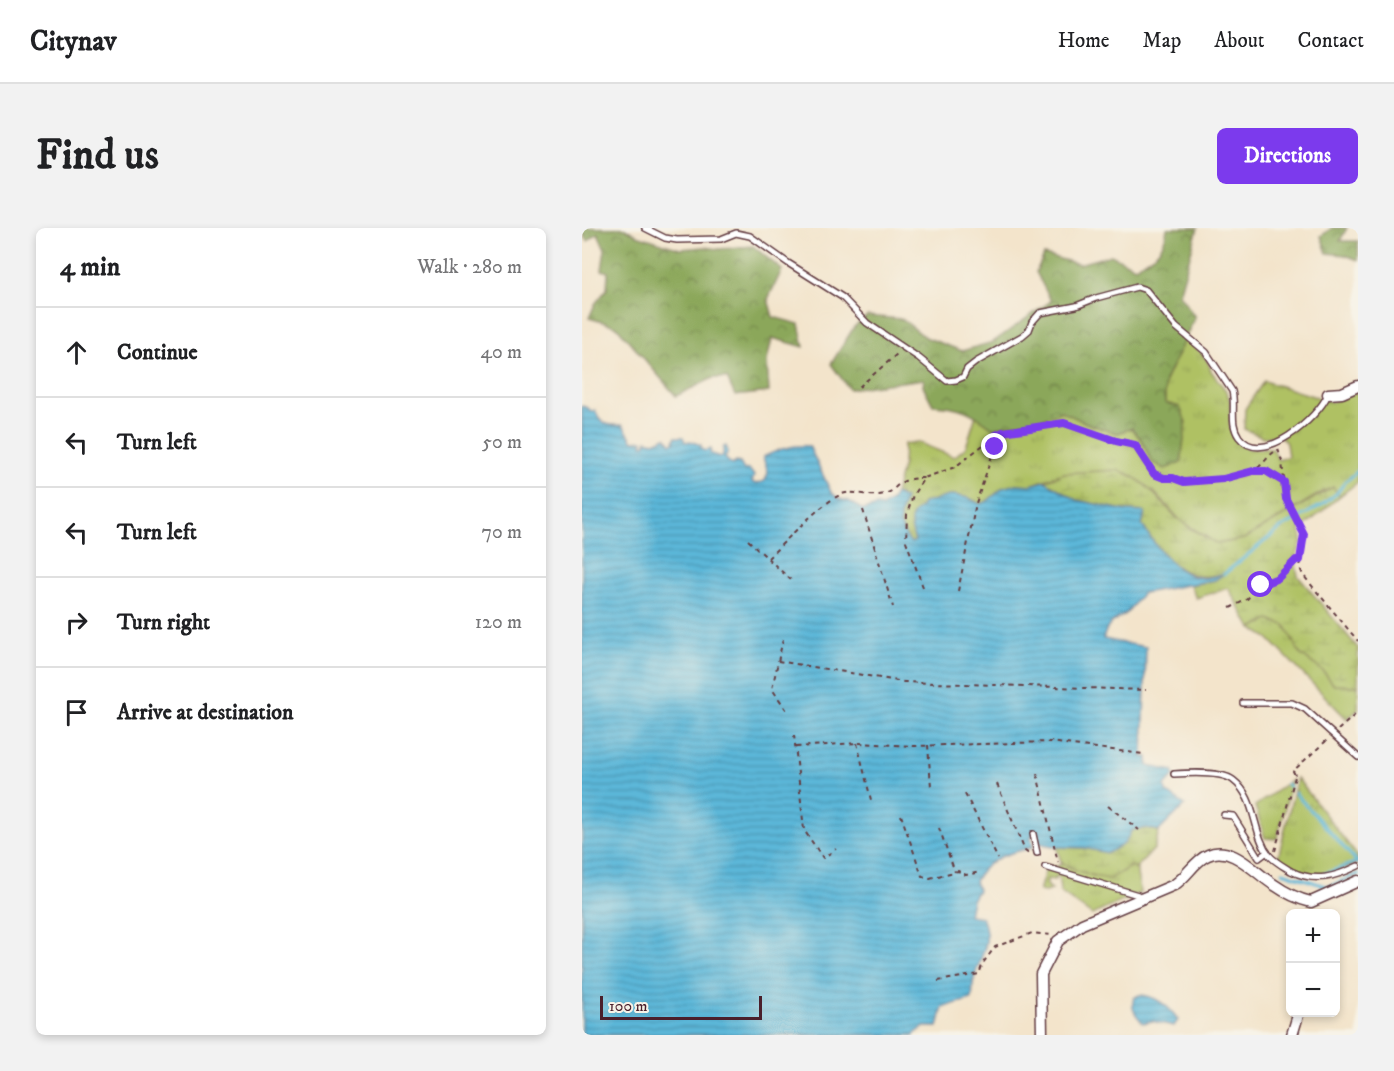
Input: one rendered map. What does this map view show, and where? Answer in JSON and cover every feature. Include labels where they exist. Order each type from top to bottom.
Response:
[{"type":"street","points":[[1328,394],[1342,393],[1358,386]]},
{"type":"street","points":[[1042,1035],[1041,974],[1053,947],[1062,937],[1082,924],[1174,885],[1187,876],[1201,859],[1210,854],[1222,852],[1236,858],[1277,887],[1311,902],[1358,881]]},
{"type":"street","points":[[1311,902],[1312,909]]},
{"type":"street","points":[[1292,1035],[1297,1017]]},
{"type":"lane","points":[[645,228],[665,238],[677,240],[721,239],[736,233],[750,236],[842,297],[867,323],[947,381],[963,377],[972,364],[998,351],[1029,330],[1032,322],[1040,313],[1076,306],[1130,288],[1142,287],[1176,327],[1206,352],[1222,376],[1234,397],[1233,424],[1241,439],[1255,446],[1276,444],[1319,410],[1328,394]]},
{"type":"lane","points":[[1243,703],[1292,704],[1305,710],[1358,757]]},
{"type":"lane","points":[[1174,774],[1225,776],[1234,781],[1253,810],[1267,852],[1273,859],[1298,874],[1319,879],[1358,866]]},
{"type":"lane","points":[[1224,814],[1233,816],[1259,858],[1267,852]]},
{"type":"lane","points":[[1033,834],[1037,853]]},
{"type":"lane","points":[[1046,867],[1138,895],[1140,898]]},
{"type":"path","points":[[859,387],[904,348]]},
{"type":"path","points":[[768,558],[835,497],[849,492],[875,496],[890,493],[900,483],[915,478],[924,478],[955,467],[1003,432],[1064,423],[1116,441],[1135,445],[1154,474],[1164,478],[1184,482],[1223,479],[1253,471],[1266,471],[1284,482]]},
{"type":"path","points":[[958,591],[976,503],[989,458],[995,447],[996,435]]},
{"type":"path","points":[[1276,444],[1282,462],[1286,499],[1304,534],[1300,560],[1302,575],[1358,641]]},
{"type":"path","points":[[1253,471],[1273,452],[1279,451]]},
{"type":"path","points":[[923,587],[906,536],[909,505],[924,478]]},
{"type":"path","points":[[863,510],[893,607]]},
{"type":"path","points":[[748,540],[792,581]]},
{"type":"path","points":[[1230,608],[1246,600],[1261,585],[1278,578],[1296,560],[1300,560]]},
{"type":"path","points":[[783,639],[772,689],[788,712]]},
{"type":"path","points":[[778,661],[904,682],[1146,690]]},
{"type":"path","points":[[1273,859],[1296,774],[1293,771],[1358,712]]},
{"type":"path","points":[[794,735],[804,830],[823,858],[836,849]]},
{"type":"path","points":[[796,747],[857,743],[928,745],[1050,742],[1143,754]]},
{"type":"path","points":[[857,743],[872,804]]},
{"type":"path","points":[[928,745],[931,787]]},
{"type":"path","points":[[1037,774],[1058,863]]},
{"type":"path","points":[[997,783],[1025,851]]},
{"type":"path","points":[[965,794],[998,859]]},
{"type":"path","points":[[1108,806],[1139,830]]},
{"type":"path","points":[[901,815],[922,876],[930,878],[955,872],[969,875],[980,872]]},
{"type":"path","points":[[939,828],[955,872]]},
{"type":"path","points":[[938,981],[979,974],[983,963],[995,947],[1032,933],[1062,937]]},
{"type":"green space","points":[[582,228],[625,228],[637,235],[680,249],[753,246],[782,270],[768,299],[773,317],[799,324],[804,347],[772,338],[767,361],[769,392],[735,396],[727,378],[713,378],[676,396],[616,326],[589,318],[595,304],[607,289],[608,272],[602,270],[605,249],[598,233],[588,241],[582,233]]},
{"type":"green space","points":[[1167,228],[1198,228],[1179,294],[1195,317],[1165,381],[1165,403],[1180,407],[1186,422],[1181,463],[1165,469],[1152,462],[1142,441],[1132,428],[1118,433],[1091,425],[1061,411],[1043,419],[993,428],[965,411],[933,405],[923,386],[924,379],[849,389],[831,364],[854,327],[867,316],[902,319],[925,337],[962,351],[993,342],[1051,301],[1036,272],[1044,255],[1079,264],[1111,255],[1135,267],[1157,252],[1164,242]]},
{"type":"green space","points":[[1332,228],[1347,228],[1340,241],[1358,241],[1358,260],[1345,255],[1327,253],[1321,236]]},
{"type":"green space","points":[[1184,340],[1201,352],[1211,371],[1227,392],[1230,401],[1230,429],[1235,439],[1248,449],[1273,449],[1278,460],[1288,457],[1286,443],[1280,436],[1263,437],[1244,429],[1245,409],[1264,381],[1332,402],[1358,392],[1358,482],[1340,496],[1333,488],[1324,491],[1244,539],[1217,544],[1181,521],[1154,492],[1064,473],[1031,485],[1016,484],[1003,488],[980,504],[969,498],[953,495],[923,503],[911,524],[915,541],[911,543],[908,539],[899,520],[903,504],[900,495],[895,494],[903,464],[904,444],[917,442],[954,457],[966,447],[976,415],[993,428],[1043,419],[1061,410],[1091,425],[1118,433],[1132,428],[1142,441],[1152,462],[1165,403],[1165,381]]},
{"type":"green space","points":[[1118,470],[1137,479],[1185,524],[1217,544],[1244,539],[1333,487],[1340,496],[1300,530],[1302,540],[1295,561],[1298,576],[1358,648],[1358,686],[1334,685],[1323,671],[1300,654],[1285,625],[1269,620],[1251,628],[1228,588],[1196,598],[1190,585],[1215,580],[1216,575],[1192,574],[1172,563],[1142,525],[1145,512],[1127,511],[1077,500],[1045,481],[1064,473]]},
{"type":"green space","points":[[1269,620],[1285,625],[1300,654],[1323,671],[1334,685],[1358,686],[1358,710],[1347,719],[1268,638],[1251,628]]},
{"type":"green space","points":[[1297,778],[1358,857],[1358,864],[1335,872],[1317,874],[1300,870],[1278,858]]},
{"type":"green space","points":[[1292,780],[1277,839],[1265,838],[1255,806]]},
{"type":"green space","points":[[1147,828],[1159,831],[1154,849],[1137,867],[1131,866],[1110,879],[1076,870],[1061,861],[1057,847],[1084,848],[1108,853],[1132,830]]},
{"type":"green space","points":[[1061,862],[1098,877],[1116,874],[1131,865],[1134,868],[1137,867],[1140,893],[1092,915],[1060,892],[1059,877],[1056,876],[1055,880],[1047,879],[1047,885],[1052,890],[1039,891],[1047,865],[1055,867]]},
{"type":"water","points":[[582,406],[592,412],[595,410],[606,424],[623,425],[633,441],[643,440],[642,445],[645,445],[647,440],[654,442],[666,437],[671,444],[675,437],[683,437],[685,442],[690,441],[701,445],[704,451],[711,449],[710,453],[720,457],[723,455],[723,447],[726,446],[728,451],[725,458],[732,465],[736,462],[740,463],[744,470],[749,469],[754,476],[752,482],[756,484],[765,481],[768,473],[763,457],[785,448],[809,446],[831,492],[839,499],[849,501],[863,510],[882,507],[891,501],[895,494],[905,499],[900,521],[911,543],[915,541],[911,521],[914,513],[923,503],[953,495],[969,498],[980,504],[1003,488],[1016,484],[1031,485],[1045,481],[1077,500],[1127,511],[1145,512],[1142,525],[1160,550],[1177,567],[1195,577],[1205,578],[1224,574],[1215,580],[1143,593],[1127,612],[1109,626],[1103,639],[1146,647],[1143,757],[1148,757],[1148,766],[1173,771],[1174,776],[1165,786],[1166,792],[1185,805],[1159,831],[1147,828],[1132,830],[1124,844],[1108,853],[1039,843],[1035,834],[1031,836],[1033,847],[1002,856],[986,866],[975,881],[978,890],[972,900],[969,915],[982,917],[986,935],[986,942],[973,981],[972,999],[943,1007],[938,1027],[924,1027],[913,1035],[582,1035]]},
{"type":"water","points":[[1139,995],[1156,999],[1166,1006],[1178,1020],[1174,1026],[1152,1021],[1143,1023],[1133,1009],[1134,998]]},
{"type":"waterway","points":[[1224,574],[1281,528],[1322,505],[1358,471]]},
{"type":"waterway","points":[[1287,784],[1290,787]]},
{"type":"waterway","points":[[1295,793],[1357,862],[1324,874]]},
{"type":"waterway","points":[[1283,872],[1328,887],[1358,874]]},
{"type":"route","points":[[995,447],[996,435],[1003,432],[1064,423],[1116,441],[1135,445],[1140,449],[1154,474],[1164,478],[1184,482],[1223,479],[1253,471],[1272,473],[1284,482],[1286,499],[1304,534],[1304,542],[1300,560],[1296,560],[1278,578],[1261,585]]}]
